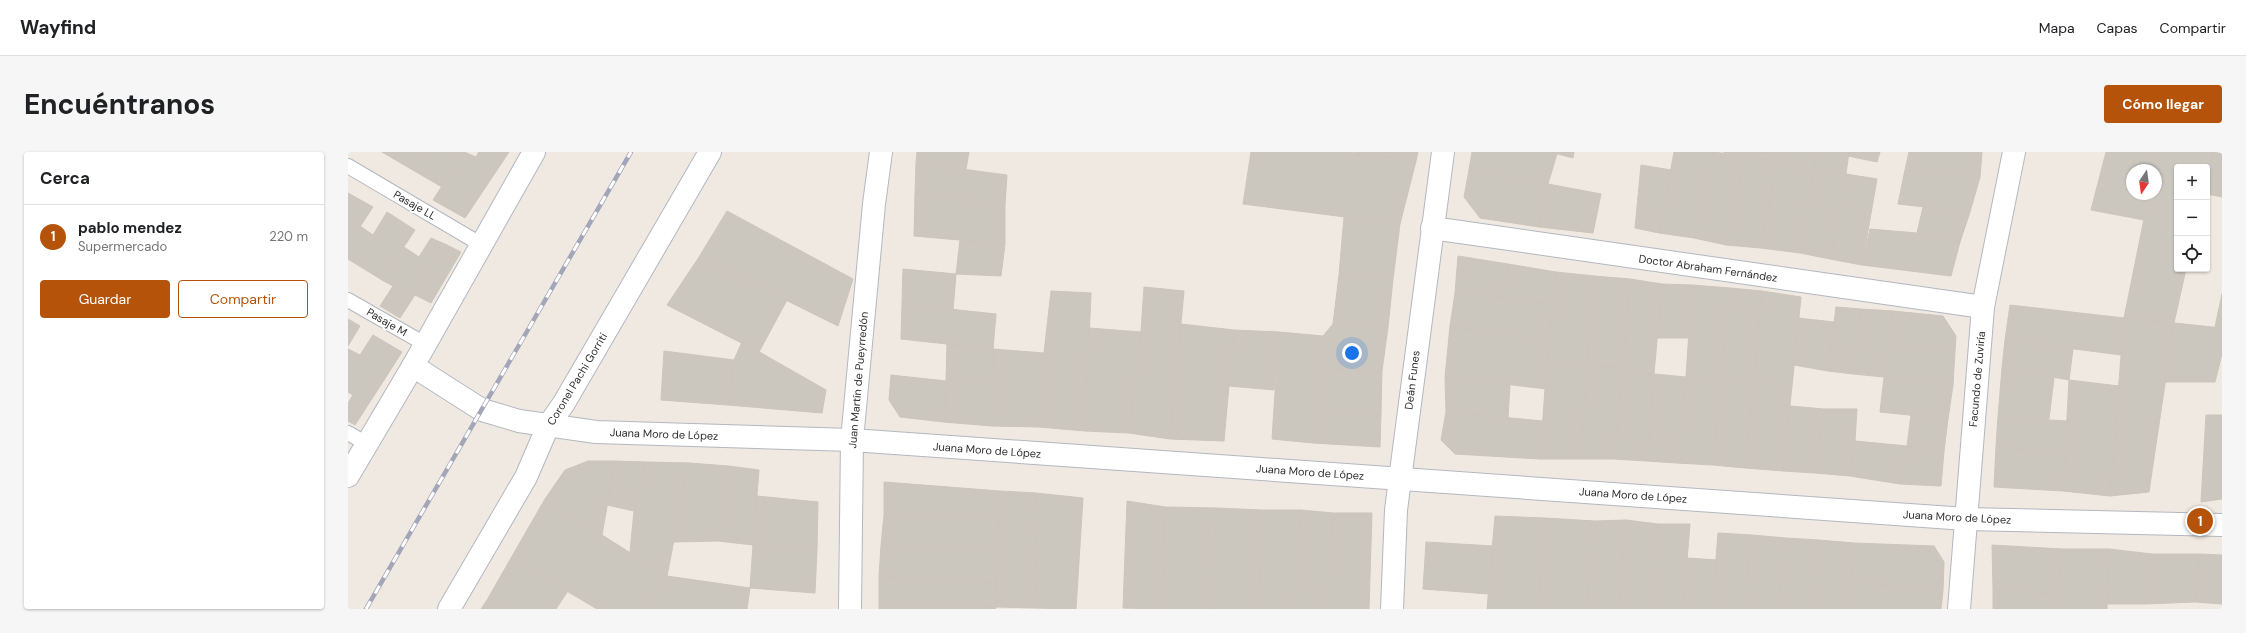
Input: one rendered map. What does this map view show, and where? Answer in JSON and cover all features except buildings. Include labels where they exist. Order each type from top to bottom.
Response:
[{"type":"street","points":[[348,476],[413,366],[534,152]]},
{"type":"street","name":"Coronel Pachi Gorriti","points":[[450,609],[526,477],[548,426],[564,403],[710,152]]},
{"type":"street","name":"Juan Martín de Pueyrredón","points":[[850,609],[852,440],[874,204],[881,152]]},
{"type":"street","name":"Deán Funes","points":[[1392,609],[1396,510],[1443,152]]},
{"type":"street","name":"Facundo de Zuviría","points":[[1959,609],[1983,307],[2014,152]]},
{"type":"street","name":"Doctor Abraham Fernández","points":[[1432,228],[1983,307]]},
{"type":"street","name":"Juana Moro de López","points":[[413,366],[482,410],[519,421],[596,432],[852,440],[1966,519],[2222,525]]},
{"type":"lane","name":"Pasaje LL","points":[[348,166],[482,245]]},
{"type":"lane","name":"Pasaje M","points":[[348,300],[425,344]]},
{"type":"lane","points":[[348,433],[367,444]]},
{"type":"railway","points":[[366,609],[631,152]]},
{"type":"place","name":"pablo mendez","points":[[2200,521]]}]
